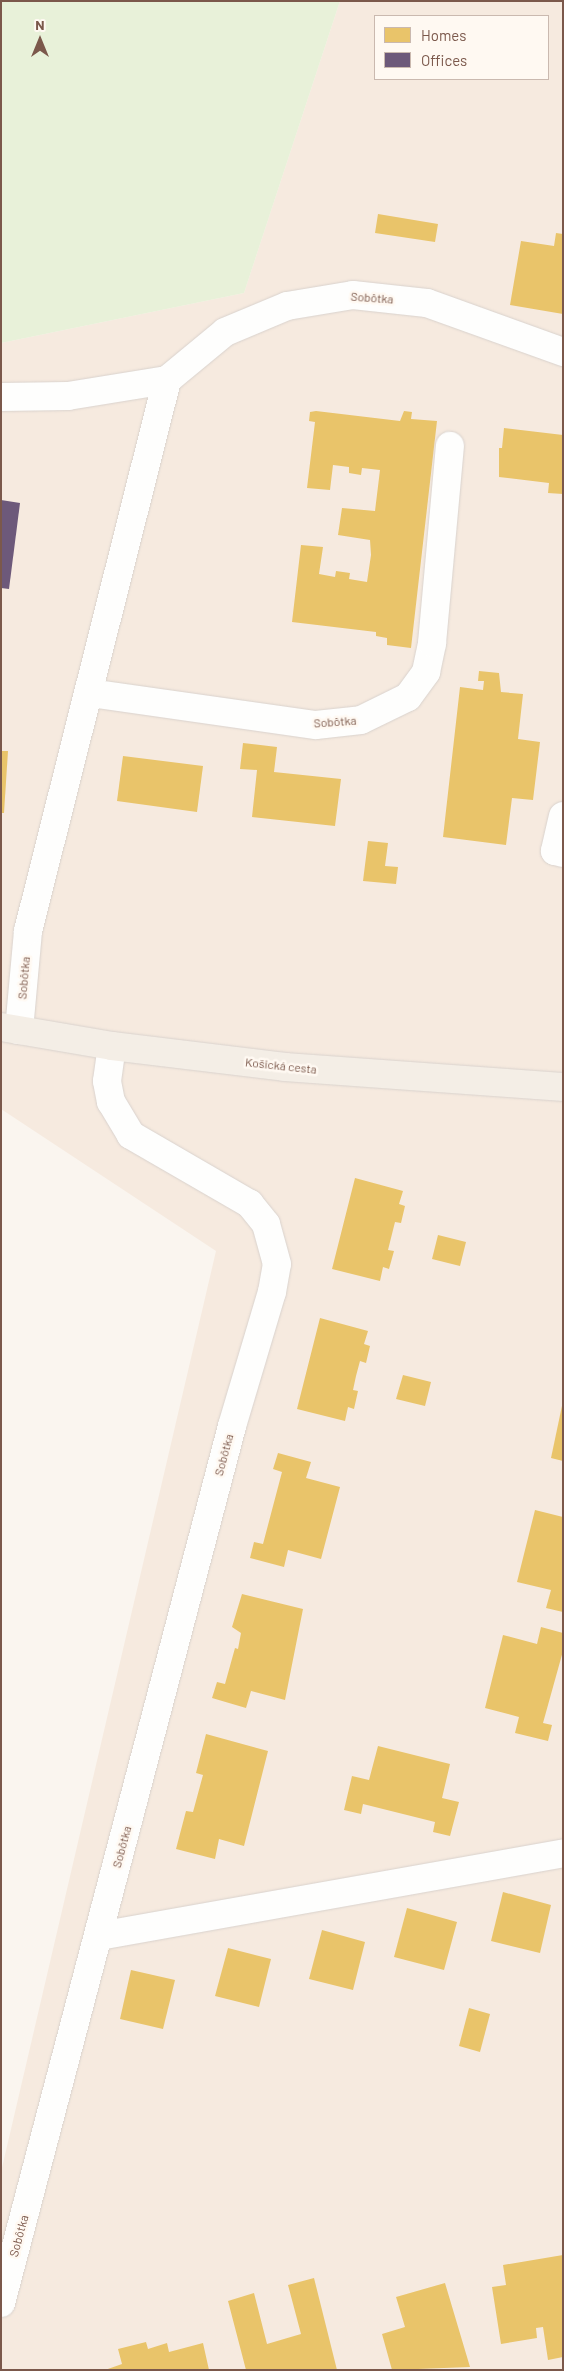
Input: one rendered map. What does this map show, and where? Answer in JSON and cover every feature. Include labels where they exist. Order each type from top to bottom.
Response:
[{"type":"main road","name":"Košická cesta","points":[[10,1028],[112,1046],[344,1072],[563,1087]]},
{"type":"street","name":"Sobôtka","points":[[10,1028],[28,931],[90,693],[167,380],[225,332],[287,306],[353,295],[427,304],[563,352]]},
{"type":"street","points":[[1,397],[68,396],[167,380]]},
{"type":"street","name":"Sobôtka","points":[[90,693],[316,725],[361,720],[408,697],[426,672],[432,643],[450,446]]},
{"type":"street","points":[[563,816],[555,851],[563,853]]},
{"type":"street","name":"Sobôtka","points":[[1,2303],[232,1426],[272,1292],[276,1264],[266,1224],[250,1204],[131,1135],[111,1102],[108,1080],[112,1046]]},
{"type":"street","points":[[99,1936],[562,1850]]},
{"type":"shaded area","points":[[340,1],[563,1],[563,2370],[1,2370],[1,2172],[216,1251],[1,1109],[1,343],[244,293]]},
{"type":"green space","points":[[1,1],[340,1],[244,293],[1,343]]},
{"type":"building: Homes","points":[[378,214],[438,224],[435,242],[375,233]]},
{"type":"building: Homes","points":[[556,233],[563,234],[563,314],[510,305],[521,241],[554,246]]},
{"type":"building: Homes","points":[[316,411],[400,421],[404,411],[412,412],[411,419],[437,421],[411,648],[387,645],[387,638],[376,636],[376,632],[292,622],[301,545],[323,547],[319,574],[335,577],[336,571],[350,573],[349,579],[367,582],[371,555],[370,540],[338,535],[342,508],[375,511],[380,470],[362,468],[361,475],[349,473],[349,467],[333,465],[330,490],[307,488],[315,422],[309,421],[310,412]]},
{"type":"building: Homes","points":[[504,428],[563,435],[563,494],[548,493],[549,483],[499,477],[499,448],[502,448]]},
{"type":"building: Homes","points":[[479,671],[499,673],[501,692],[523,694],[518,739],[540,742],[533,800],[512,798],[506,845],[443,837],[460,687],[483,690],[484,681],[478,681]]},
{"type":"building: Homes","points":[[243,743],[277,747],[274,772],[341,779],[335,826],[252,817],[257,770],[240,769]]},
{"type":"building: Homes","points":[[1,751],[8,751],[4,813],[1,813]]},
{"type":"building: Homes","points":[[123,756],[203,766],[197,812],[117,801]]},
{"type":"building: Homes","points":[[368,841],[388,843],[385,866],[398,867],[396,884],[363,881]]},
{"type":"building: Homes","points":[[355,1178],[403,1191],[399,1204],[405,1206],[401,1223],[395,1222],[388,1250],[394,1251],[389,1269],[383,1267],[380,1281],[332,1269]]},
{"type":"building: Homes","points":[[438,1235],[466,1242],[460,1266],[432,1259]]},
{"type":"building: Homes","points":[[320,1318],[368,1331],[364,1344],[370,1346],[366,1363],[360,1361],[353,1390],[358,1391],[354,1409],[348,1407],[345,1421],[297,1409]]},
{"type":"building: Homes","points":[[403,1375],[431,1382],[425,1406],[396,1399]]},
{"type":"building: Homes","points":[[563,1401],[563,1461],[551,1458]]},
{"type":"building: Homes","points":[[278,1453],[311,1462],[306,1478],[340,1487],[321,1559],[288,1550],[284,1567],[250,1558],[254,1542],[263,1544],[282,1472],[273,1469]]},
{"type":"building: Homes","points":[[535,1510],[563,1517],[563,1612],[546,1608],[551,1590],[517,1582]]},
{"type":"building: Homes","points":[[242,1594],[303,1609],[285,1700],[251,1691],[246,1708],[212,1698],[217,1682],[225,1684],[235,1648],[238,1649],[241,1633],[232,1627]]},
{"type":"building: Homes","points":[[541,1627],[563,1633],[563,1651],[543,1723],[552,1725],[548,1741],[515,1733],[519,1717],[485,1708],[503,1635],[537,1644]]},
{"type":"building: Homes","points":[[206,1734],[268,1751],[244,1846],[219,1839],[215,1859],[176,1849],[186,1811],[193,1812],[203,1775],[196,1773]]},
{"type":"building: Homes","points":[[378,1746],[450,1764],[442,1798],[459,1802],[450,1836],[433,1832],[435,1822],[363,1804],[361,1814],[344,1810],[352,1776],[369,1780]]},
{"type":"building: Homes","points":[[503,1892],[551,1905],[540,1953],[491,1941]]},
{"type":"building: Homes","points":[[407,1908],[457,1922],[444,1970],[394,1957]]},
{"type":"building: Homes","points":[[322,1930],[365,1942],[353,1990],[309,1979]]},
{"type":"building: Homes","points":[[228,1948],[271,1959],[259,2007],[215,1996]]},
{"type":"building: Homes","points":[[131,1970],[175,1980],[163,2029],[120,2019]]},
{"type":"building: Homes","points":[[469,2008],[490,2014],[480,2052],[459,2046]]},
{"type":"building: Homes","points":[[563,2255],[563,2357],[548,2360],[543,2327],[536,2328],[537,2338],[501,2344],[492,2287],[506,2285],[503,2265]]},
{"type":"building: Homes","points":[[314,2278],[337,2370],[246,2370],[228,2301],[254,2293],[267,2344],[301,2334],[288,2285]]},
{"type":"building: Homes","points":[[445,2283],[470,2367],[392,2370],[382,2334],[405,2327],[396,2297]]},
{"type":"building: Homes","points":[[146,2342],[148,2349],[167,2343],[169,2352],[203,2343],[209,2370],[105,2370],[122,2364],[118,2349]]},
{"type":"building: Offices","points":[[1,500],[20,503],[9,589],[1,588]]}]
